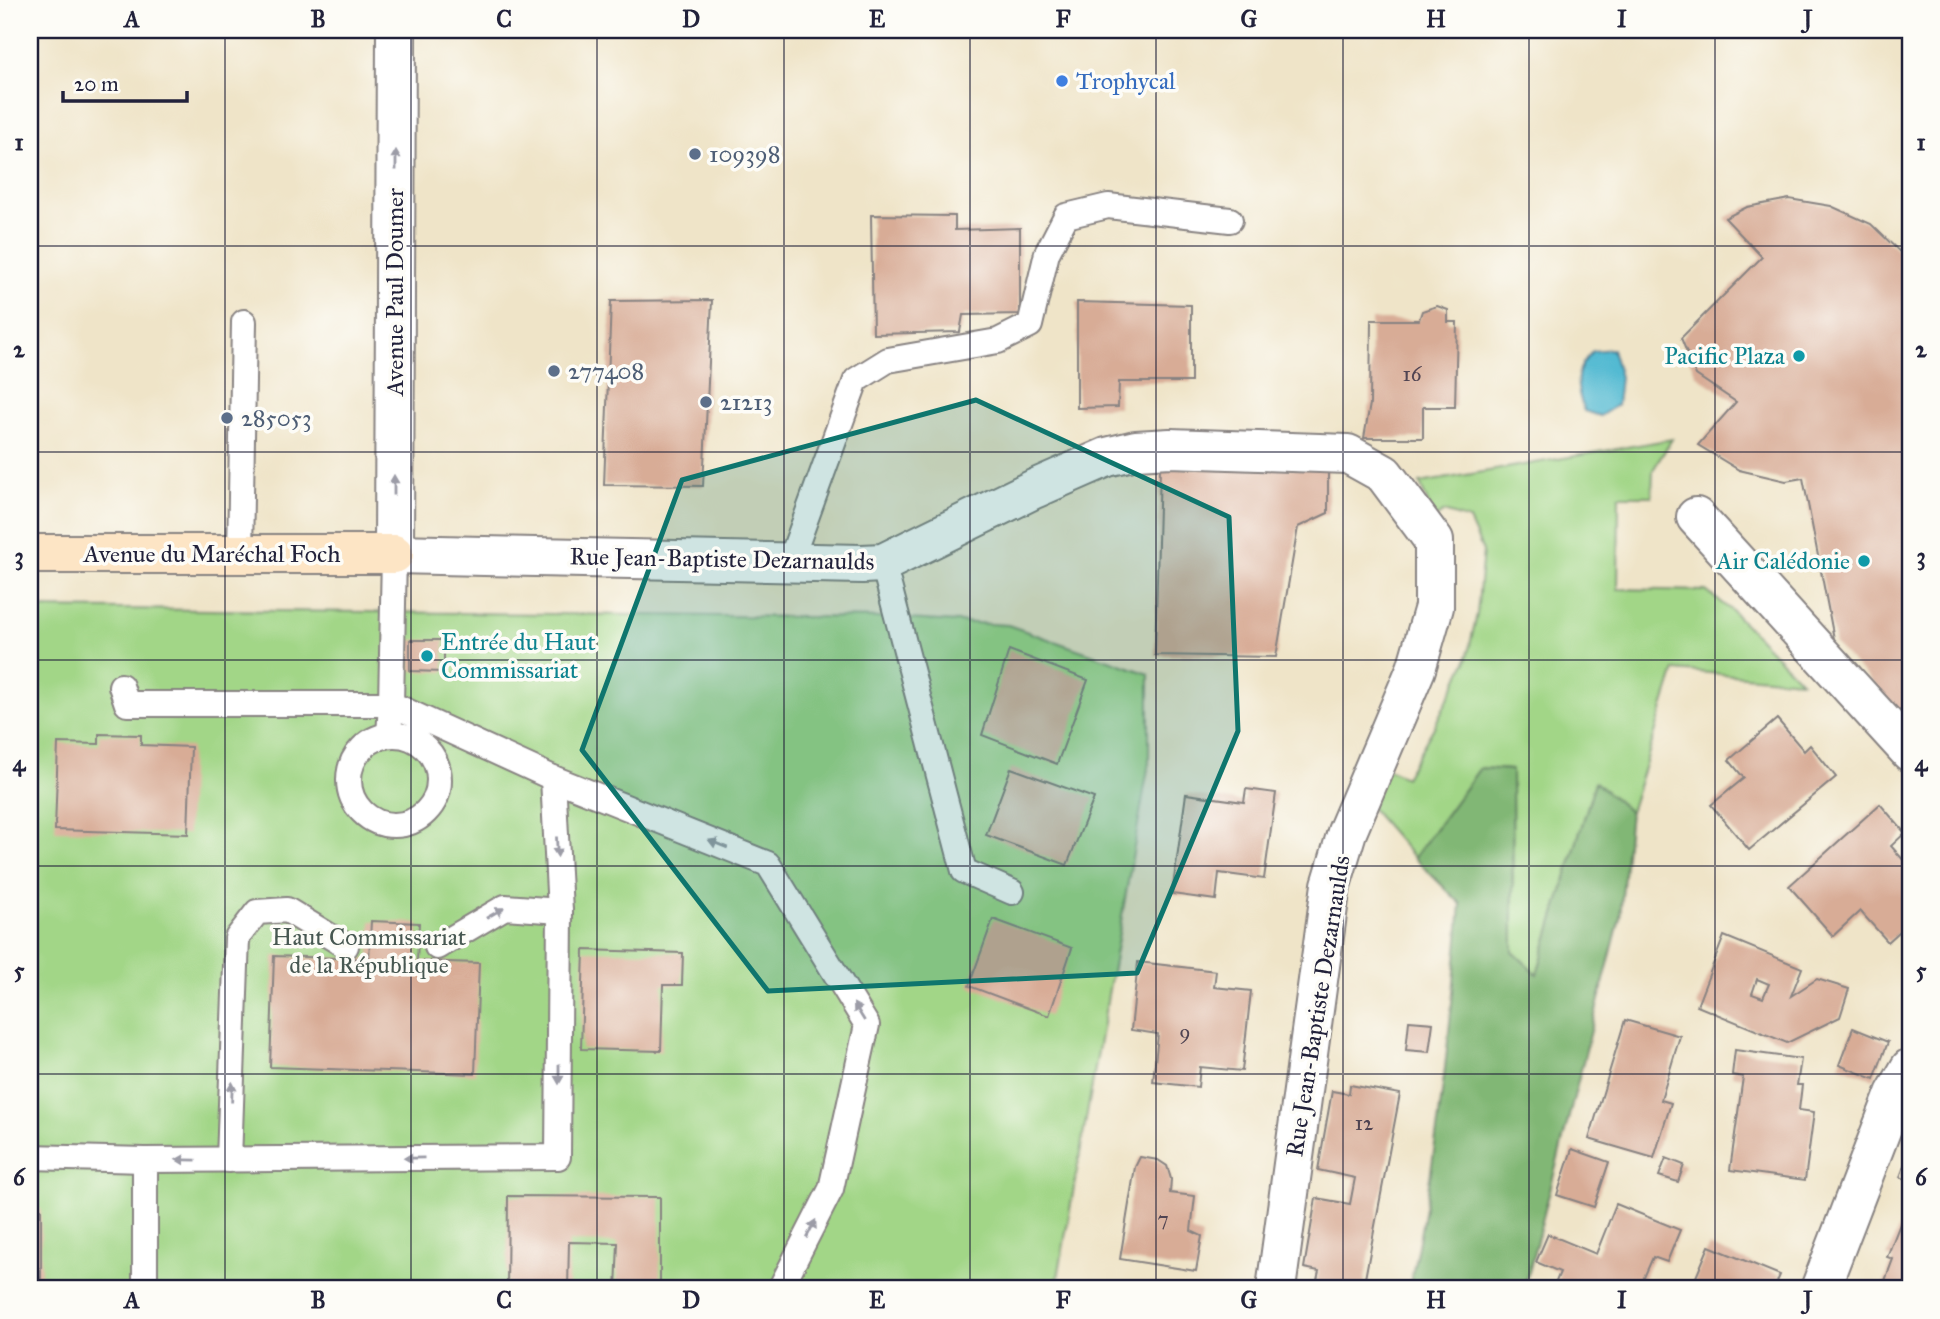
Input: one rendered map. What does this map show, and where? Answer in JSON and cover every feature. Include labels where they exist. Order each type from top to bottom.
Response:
[{"type":"street","name":"Avenue Paul Doumer","points":[[394,554],[396,30]]},
{"type":"street","name":"Rue Jean-Baptiste Dezarnaulds","points":[[394,554],[883,563],[1107,457],[1136,450],[1170,448],[1348,454],[1384,474],[1434,541],[1435,585],[1430,622],[1416,669],[1347,832],[1331,885],[1276,1289]]},
{"type":"street","points":[[1696,517],[1910,752]]},
{"type":"street","name":"Avenue du Maréchal Foch","points":[[30,554],[394,554]]},
{"type":"street","points":[[1820,1289],[1895,1094],[1910,1068]]},
{"type":"lane","points":[[790,562],[856,380],[888,360],[998,341],[1030,325],[1047,253],[1066,216],[1108,206],[1230,220]]},
{"type":"lane","points":[[240,554],[244,322]]},
{"type":"lane","points":[[389,735],[394,554]]},
{"type":"lane","points":[[883,563],[964,870],[1012,892]]},
{"type":"lane","points":[[121,685],[127,704],[391,704],[553,778],[768,864],[867,1025],[831,1189],[780,1289]]},
{"type":"lane","points":[[30,1157],[229,1160],[558,1157],[560,911],[553,778]]},
{"type":"lane","points":[[437,947],[505,907],[560,911]]},
{"type":"lane","points":[[229,1160],[237,938],[257,912],[287,909],[346,946]]},
{"type":"lane","points":[[145,1160],[145,1289]]},
{"type":"highlighted area","points":[[976,400],[1229,517],[1238,731],[1137,973],[768,991],[582,750],[682,480]]},
{"type":"green space","points":[[1672,439],[1653,470],[1652,496],[1619,496],[1618,589],[1706,591],[1732,611],[1801,681],[1675,670],[1630,812],[1595,782],[1537,974],[1513,952],[1512,770],[1480,768],[1414,858],[1369,806],[1386,768],[1405,777],[1433,729],[1466,662],[1477,614],[1483,551],[1469,520],[1444,512],[1434,519],[1420,483]]},
{"type":"green space","name":"Haut Commissariat de la République","points":[[30,608],[890,618],[1008,625],[1149,674],[1149,763],[1056,1289],[30,1289]]},
{"type":"green space","points":[[1480,768],[1512,770],[1513,952],[1537,974],[1595,782],[1630,812],[1620,918],[1529,1272],[1521,1289],[1409,1289],[1441,1098],[1461,904],[1414,858]]},
{"type":"water","points":[[1612,349],[1620,377],[1617,405],[1600,416],[1584,411],[1578,386],[1579,372],[1593,351]]},
{"type":"building","name":"Pacific Plaza","points":[[1789,199],[1831,206],[1871,224],[1901,253],[1910,269],[1910,722],[1835,644],[1803,478],[1786,481],[1739,470],[1698,445],[1736,402],[1696,375],[1681,338],[1762,257],[1725,218],[1747,207]]},
{"type":"building","points":[[871,215],[955,216],[955,230],[1020,228],[1020,314],[963,315],[960,332],[873,334]]},
{"type":"building","points":[[712,300],[703,486],[604,485],[611,301]]},
{"type":"building","points":[[1077,302],[1191,305],[1191,382],[1119,382],[1118,407],[1077,408]]},
{"type":"building","points":[[1437,306],[1448,310],[1448,322],[1457,322],[1455,407],[1423,407],[1423,438],[1364,438],[1370,404],[1371,320],[1419,320],[1422,311]]},
{"type":"building","points":[[1160,468],[1328,468],[1328,513],[1298,527],[1276,657],[1155,655]]},
{"type":"building","name":"Entrée du Haut Commissariat","points":[[410,640],[444,640],[444,672],[410,671]]},
{"type":"building","points":[[1009,650],[1088,680],[1057,764],[982,735]]},
{"type":"building","points":[[1777,719],[1804,751],[1810,745],[1836,777],[1749,850],[1711,805],[1744,778],[1729,760]]},
{"type":"building","points":[[99,734],[141,735],[141,745],[191,747],[188,834],[55,830],[58,743],[99,744]]},
{"type":"building","points":[[1011,768],[1094,798],[1067,865],[986,835]]},
{"type":"building","points":[[1246,789],[1276,793],[1264,879],[1219,873],[1216,900],[1172,894],[1186,794],[1244,802]]},
{"type":"building","points":[[1880,804],[1905,833],[1891,846],[1905,862],[1910,857],[1910,922],[1888,942],[1860,911],[1833,936],[1789,886]]},
{"type":"building","points":[[993,919],[1072,948],[1049,1016],[969,986]]},
{"type":"building","name":"Haut Commissariat de la République","points":[[371,921],[419,923],[417,961],[479,963],[475,1074],[270,1067],[274,956],[369,959]]},
{"type":"building","points":[[1724,936],[1802,968],[1791,996],[1817,979],[1849,989],[1840,1017],[1787,1043],[1697,1006]],"holes":[[[1757,979],[1769,984],[1763,998],[1752,994]]]},
{"type":"building","points":[[584,950],[683,953],[682,985],[663,985],[661,1051],[581,1049]]},
{"type":"building","points":[[1138,962],[1216,971],[1214,987],[1251,991],[1242,1071],[1200,1067],[1198,1087],[1153,1082],[1158,1034],[1131,1030]]},
{"type":"building","points":[[1625,1020],[1680,1036],[1661,1100],[1671,1103],[1654,1158],[1589,1139]]},
{"type":"building","points":[[1409,1021],[1433,1023],[1429,1052],[1406,1050]]},
{"type":"building","points":[[1853,1028],[1888,1042],[1874,1079],[1839,1065]]},
{"type":"building","points":[[1735,1050],[1801,1059],[1797,1085],[1802,1085],[1799,1110],[1814,1112],[1805,1180],[1730,1170],[1743,1077],[1732,1075]]},
{"type":"building","points":[[1350,1085],[1400,1094],[1363,1289],[1315,1289],[1319,1271],[1304,1268],[1316,1198],[1350,1204],[1355,1178],[1318,1170],[1332,1091],[1349,1094]]},
{"type":"building","points":[[1572,1149],[1609,1162],[1594,1207],[1557,1195]]},
{"type":"building","points":[[1910,1150],[1910,1181],[1900,1177]]},
{"type":"building","points":[[1140,1157],[1158,1160],[1167,1166],[1171,1179],[1170,1193],[1195,1196],[1191,1231],[1202,1236],[1196,1271],[1120,1259],[1135,1167]]},
{"type":"building","points":[[1666,1158],[1684,1165],[1678,1182],[1659,1176]]},
{"type":"building","points":[[508,1196],[660,1197],[660,1289],[616,1289],[618,1243],[569,1242],[568,1289],[507,1289]]},
{"type":"building","points":[[1616,1204],[1680,1230],[1667,1262],[1653,1257],[1639,1289],[1553,1289],[1560,1272],[1536,1262],[1548,1234],[1596,1254]]},
{"type":"building","points":[[30,1208],[41,1209],[41,1278],[30,1278]]},
{"type":"building","points":[[1902,1219],[1910,1223],[1910,1289],[1882,1289],[1893,1259],[1887,1257]]},
{"type":"building","points":[[1709,1246],[1780,1275],[1774,1289],[1691,1289]]},
{"type":"place","name":"Trophycal","points":[[1062,81]]},
{"type":"place","name":"109398","points":[[695,154]]},
{"type":"place","name":"Pacific Plaza","points":[[1799,356]]},
{"type":"place","name":"277408","points":[[554,371]]},
{"type":"place","name":"21213","points":[[706,402]]},
{"type":"place","name":"285053","points":[[227,418]]},
{"type":"place","name":"Air Calédonie","points":[[1864,561]]},
{"type":"place","name":"Entrée du Haut Commissariat","points":[[427,656]]}]
